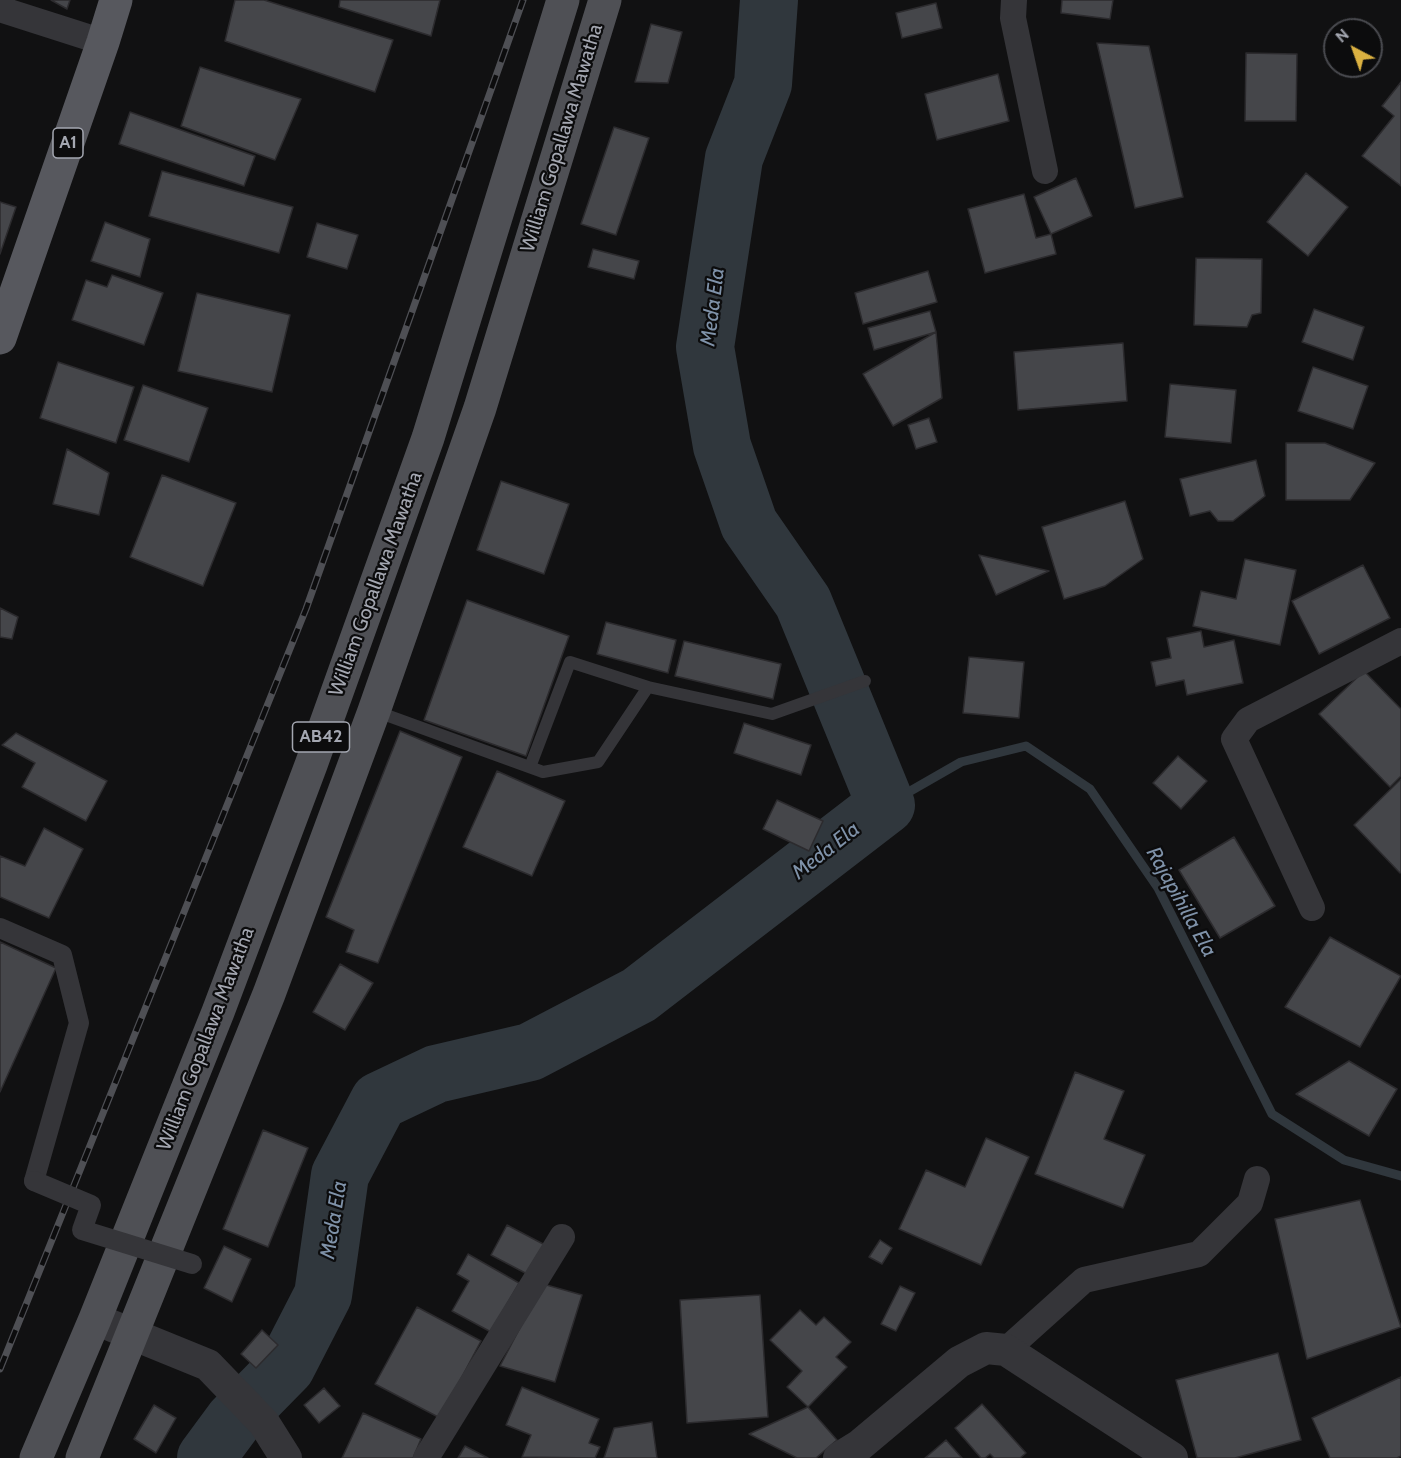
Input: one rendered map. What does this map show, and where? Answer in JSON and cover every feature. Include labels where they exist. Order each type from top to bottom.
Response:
[{"type":"highway","name":"A1","points":[[0,338],[9,282],[103,42],[116,0]]},
{"type":"main road","name":"William Gopallawa Mawatha","points":[[36,1458],[95,1319],[218,1012],[311,765],[420,460],[563,0]]},
{"type":"main road","name":"William Gopallawa Mawatha","points":[[82,1458],[269,994],[374,711],[480,408],[605,0]]},
{"type":"street","points":[[1014,0],[1013,18],[1045,171]]},
{"type":"street","points":[[0,9],[103,42]]},
{"type":"street","points":[[1312,908],[1234,739],[1248,720],[1401,641]]},
{"type":"street","points":[[0,928],[62,955],[79,1023],[34,1181],[91,1205],[82,1230],[192,1263]]},
{"type":"street","points":[[1006,1350],[1084,1280],[1198,1254],[1250,1203],[1257,1179]]},
{"type":"street","points":[[426,1458],[562,1237]]},
{"type":"street","points":[[95,1319],[208,1365],[264,1423],[286,1458]]},
{"type":"street","points":[[839,1458],[861,1445],[959,1362],[986,1348],[1006,1350],[1172,1458]]},
{"type":"lane","points":[[530,767],[570,662],[648,687],[772,714],[865,681]]},
{"type":"lane","points":[[374,711],[543,772],[598,762],[648,687]]},
{"type":"building","points":[[51,0],[70,0],[67,9]]},
{"type":"building","points":[[235,0],[264,0],[393,40],[375,92],[225,41]]},
{"type":"building","points":[[340,0],[440,0],[431,36],[339,7]]},
{"type":"building","points":[[1062,0],[1113,0],[1110,19],[1061,13]]},
{"type":"building","points":[[936,3],[942,28],[902,38],[896,13]]},
{"type":"building","points":[[651,24],[682,32],[668,83],[635,82]]},
{"type":"building","points":[[1097,43],[1149,46],[1183,197],[1135,208]]},
{"type":"building","points":[[1246,53],[1297,54],[1296,121],[1245,121]]},
{"type":"building","points":[[200,67],[301,99],[275,160],[181,126]]},
{"type":"building","points":[[998,74],[1009,121],[937,140],[925,94]]},
{"type":"building","points":[[1401,82],[1401,186],[1362,156],[1394,116],[1382,106]]},
{"type":"building","points":[[130,112],[255,156],[244,186],[119,144]]},
{"type":"building","points":[[614,127],[649,138],[616,235],[581,224]]},
{"type":"building","points":[[162,171],[293,207],[279,253],[149,216]]},
{"type":"building","points":[[1306,173],[1348,207],[1308,256],[1267,222]]},
{"type":"building","points":[[1076,178],[1092,216],[1051,234],[1034,197]]},
{"type":"building","points":[[1024,194],[1036,238],[1051,234],[1056,254],[985,273],[968,209]]},
{"type":"building","points":[[0,202],[16,207],[0,254]]},
{"type":"building","points":[[105,222],[150,239],[140,277],[91,261]]},
{"type":"building","points":[[317,223],[358,235],[347,269],[307,257]]},
{"type":"building","points":[[593,249],[639,261],[634,279],[588,267]]},
{"type":"building","points":[[1196,258],[1262,259],[1261,313],[1252,315],[1247,327],[1194,325]]},
{"type":"building","points":[[928,271],[937,302],[863,324],[855,293]]},
{"type":"building","points":[[112,275],[163,293],[144,345],[72,320],[86,280],[107,287]]},
{"type":"building","points":[[197,293],[290,315],[272,392],[178,371]]},
{"type":"building","points":[[1314,309],[1364,327],[1353,360],[1302,342]]},
{"type":"building","points":[[930,311],[936,332],[874,350],[868,328]]},
{"type":"building","points":[[936,332],[942,398],[893,426],[863,374]]},
{"type":"building","points":[[1123,343],[1127,401],[1018,410],[1014,352]]},
{"type":"building","points":[[58,362],[134,387],[116,443],[40,418]]},
{"type":"building","points":[[1313,367],[1368,386],[1353,429],[1298,411]]},
{"type":"building","points":[[1170,384],[1236,390],[1231,443],[1165,437]]},
{"type":"building","points":[[143,385],[208,408],[189,462],[124,440]]},
{"type":"building","points":[[929,418],[937,442],[916,449],[908,425]]},
{"type":"building","points":[[1286,443],[1325,443],[1375,463],[1350,500],[1286,500]]},
{"type":"building","points":[[67,449],[109,473],[99,515],[53,504]]},
{"type":"building","points":[[1256,460],[1265,496],[1233,521],[1218,521],[1210,511],[1190,516],[1180,479]]},
{"type":"building","points":[[162,475],[236,503],[203,586],[130,557]]},
{"type":"building","points":[[501,481],[569,504],[544,574],[477,550]]},
{"type":"building","points":[[1125,501],[1143,559],[1105,586],[1064,599],[1042,527]]},
{"type":"building","points":[[979,555],[1049,571],[996,595]]},
{"type":"building","points":[[1245,559],[1296,570],[1280,645],[1193,626],[1201,591],[1236,599]]},
{"type":"building","points":[[1363,565],[1390,618],[1319,654],[1292,601]]},
{"type":"building","points":[[467,600],[569,636],[526,756],[424,720]]},
{"type":"building","points":[[0,608],[18,617],[12,639],[0,637]]},
{"type":"building","points":[[606,622],[676,640],[668,673],[597,654]]},
{"type":"building","points":[[1201,631],[1204,647],[1234,640],[1243,683],[1187,695],[1184,680],[1156,686],[1151,662],[1171,658],[1167,638]]},
{"type":"building","points":[[684,641],[781,664],[773,699],[675,676]]},
{"type":"building","points":[[969,657],[1024,662],[1019,718],[963,713]]},
{"type":"building","points":[[1364,671],[1401,709],[1401,776],[1390,787],[1319,714]]},
{"type":"building","points":[[744,723],[811,745],[801,775],[734,753]]},
{"type":"building","points":[[400,731],[462,757],[378,963],[346,952],[354,930],[326,917]]},
{"type":"building","points":[[16,733],[107,781],[86,821],[22,787],[35,763],[2,745]]},
{"type":"building","points":[[1178,756],[1207,781],[1181,809],[1153,783]]},
{"type":"building","points":[[497,771],[565,801],[532,876],[463,847]]},
{"type":"building","points":[[1401,779],[1401,872],[1400,873],[1354,825]]},
{"type":"building","points":[[777,800],[823,821],[809,851],[763,829]]},
{"type":"building","points":[[44,828],[83,849],[49,918],[0,897],[0,856],[25,866]]},
{"type":"building","points":[[1234,837],[1275,906],[1220,938],[1179,870]]},
{"type":"building","points":[[1330,937],[1401,976],[1360,1047],[1285,1007]]},
{"type":"building","points":[[0,942],[56,968],[0,1092]]},
{"type":"building","points":[[340,964],[373,983],[345,1030],[313,1012]]},
{"type":"building","points":[[1349,1061],[1397,1089],[1369,1136],[1296,1094]]},
{"type":"building","points":[[1075,1072],[1124,1091],[1104,1139],[1145,1155],[1123,1208],[1035,1174]]},
{"type":"building","points":[[263,1130],[308,1148],[268,1247],[223,1229]]},
{"type":"building","points":[[986,1138],[1029,1157],[981,1265],[899,1229],[926,1170],[965,1187]]},
{"type":"building","points":[[1360,1200],[1401,1327],[1307,1359],[1275,1219]]},
{"type":"building","points":[[507,1225],[545,1245],[529,1275],[491,1255]]},
{"type":"building","points":[[880,1240],[892,1248],[882,1264],[869,1257]]},
{"type":"building","points":[[224,1246],[251,1259],[232,1302],[204,1288]]},
{"type":"building","points":[[468,1254],[519,1283],[491,1332],[452,1311],[469,1281],[457,1274]]},
{"type":"building","points":[[543,1284],[582,1295],[555,1382],[500,1366]]},
{"type":"building","points":[[900,1286],[915,1293],[896,1331],[881,1324]]},
{"type":"building","points":[[760,1295],[768,1417],[687,1423],[680,1300]]},
{"type":"building","points":[[417,1307],[481,1341],[440,1418],[375,1384]]},
{"type":"building","points":[[800,1310],[816,1325],[824,1317],[851,1342],[836,1357],[847,1367],[808,1407],[787,1387],[802,1371],[770,1340]]},
{"type":"building","points":[[262,1330],[278,1345],[256,1368],[241,1354]]},
{"type":"building","points":[[1278,1353],[1301,1440],[1235,1458],[1197,1458],[1176,1380]]},
{"type":"building","points":[[1401,1377],[1401,1456],[1397,1458],[1330,1458],[1312,1418]]},
{"type":"building","points":[[522,1387],[599,1419],[589,1443],[600,1447],[595,1458],[522,1457],[531,1435],[506,1425]]},
{"type":"building","points":[[324,1388],[340,1406],[319,1423],[304,1405]]},
{"type":"building","points":[[982,1404],[1026,1453],[1020,1458],[994,1458],[990,1454],[981,1458],[955,1428]]},
{"type":"building","points":[[154,1405],[176,1418],[156,1453],[134,1439]]},
{"type":"building","points":[[808,1407],[837,1440],[816,1458],[797,1458],[749,1434]]},
{"type":"building","points":[[363,1413],[421,1439],[413,1458],[342,1458]]},
{"type":"building","points":[[652,1422],[657,1458],[604,1458],[614,1428]]},
{"type":"building","points":[[946,1440],[962,1458],[925,1458]]},
{"type":"building","points":[[465,1446],[488,1458],[458,1458]]},
{"type":"waterway","name":"Meda Ela","points":[[206,1458],[234,1420],[286,1367],[323,1295],[340,1175],[379,1101],[436,1074],[530,1052],[639,995],[886,805],[803,602],[749,524],[722,446],[705,347],[734,158],[763,84],[769,0]]},
{"type":"waterway","name":"Rajapihilla Ela","points":[[886,805],[961,762],[1026,746],[1090,789],[1158,888],[1272,1114],[1344,1160],[1401,1176]]},
{"type":"railway","points":[[0,1369],[306,609],[523,0]]}]
